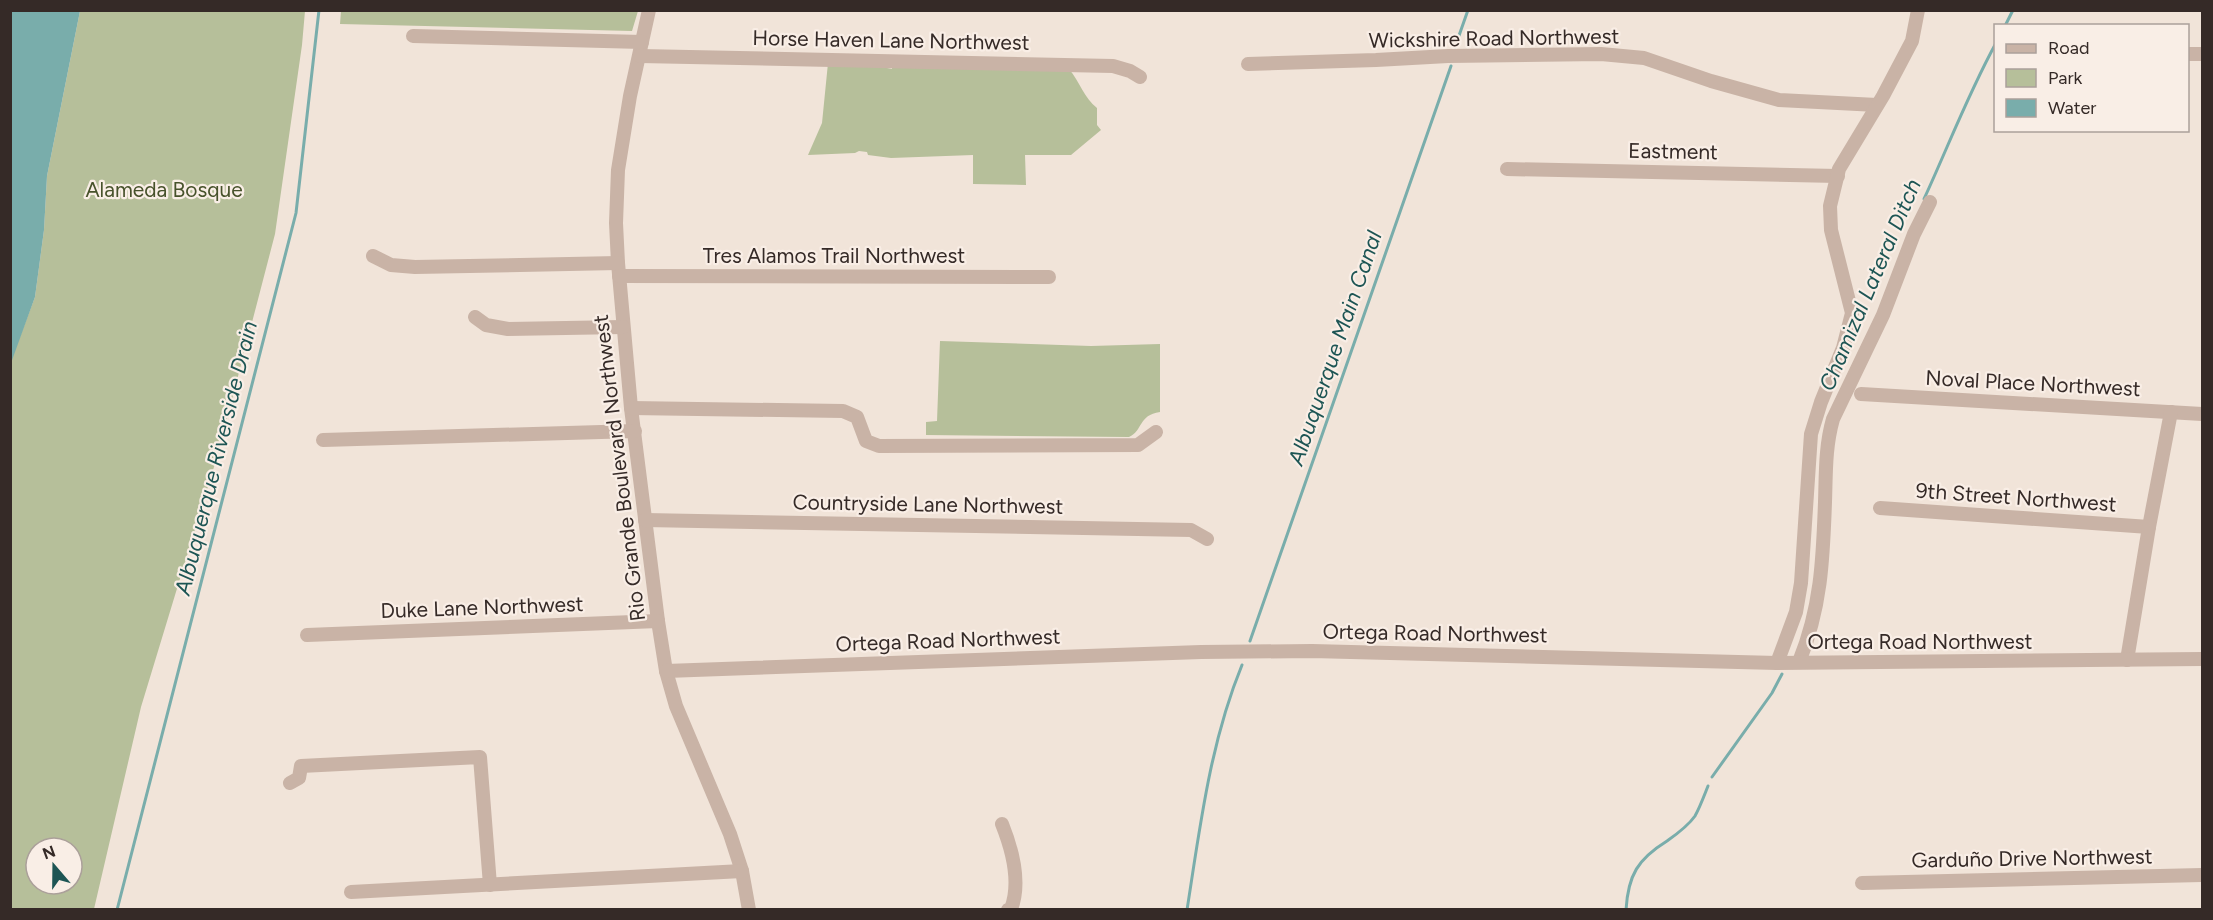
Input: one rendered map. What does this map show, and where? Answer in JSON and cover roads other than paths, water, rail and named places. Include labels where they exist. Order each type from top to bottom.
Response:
[{"type":"street","name":"Rio Grande Boulevard Northwest","points":[[649,10],[630,96],[618,170],[616,223],[623,327],[634,431],[666,671],[676,706],[730,834],[742,871],[749,909]]},
{"type":"street","points":[[1777,663],[1796,612],[1801,583],[1811,434],[1843,348],[1852,313],[1832,230],[1830,206],[1839,169],[1912,41],[1918,10]]},
{"type":"street","points":[[413,36],[642,42]]},
{"type":"street","name":"Wickshire Road Northwest","points":[[1248,64],[1448,56],[1601,54],[1644,58],[1711,81],[1779,100],[1877,105]]},
{"type":"street","name":"Horse Haven Lane Northwest","points":[[640,56],[1113,66],[1140,77]]},
{"type":"street","name":"Eastment","points":[[1507,169],[1838,176]]},
{"type":"street","points":[[1799,662],[1811,634],[1820,590],[1826,450],[1829,432],[1833,419],[1887,307],[1914,234],[1930,202]]},
{"type":"street","name":"Tres Alamos Trail Northwest","points":[[373,256],[391,265],[415,267],[1049,277]]},
{"type":"street","points":[[475,317],[486,326],[508,329],[623,327]]},
{"type":"street","name":"Noval Place Northwest","points":[[1861,394],[2202,414]]},
{"type":"street","points":[[632,408],[850,412],[857,417],[866,441],[879,446],[1138,445],[1156,432]]},
{"type":"street","points":[[2127,660],[2171,412]]},
{"type":"street","points":[[323,440],[634,431]]},
{"type":"street","name":"9th Street Northwest","points":[[1880,508],[2149,527]]},
{"type":"street","name":"Countryside Lane Northwest","points":[[645,520],[1191,530],[1207,539]]},
{"type":"street","name":"Duke Lane Northwest","points":[[307,635],[658,621]]},
{"type":"street","name":"Ortega Road Northwest","points":[[666,671],[1189,652],[1312,651],[1777,663],[2202,659]]},
{"type":"street","points":[[290,783],[299,778],[301,766],[480,757],[490,885]]},
{"type":"street","points":[[1002,824],[1009,842],[1015,876],[1014,901],[1011,909],[1008,909]]},
{"type":"street","points":[[351,892],[742,871]]},
{"type":"street","name":"Garduño Drive Northwest","points":[[1862,883],[2202,875]]},
{"type":"water","points":[[11,10],[80,11],[47,176],[44,230],[35,297],[11,363]]},
{"type":"waterway","name":"Albuquerque Riverside Drain","points":[[117,910],[296,213],[319,10]]},
{"type":"waterway","name":"Albuquerque Main Canal","points":[[1455,47],[1468,10]]},
{"type":"waterway","name":"Chamizal Lateral Ditch","points":[[2006,24],[2013,10]]},
{"type":"waterway","name":"Chamizal Lateral Ditch","points":[[1924,199],[1967,101],[1994,47]]},
{"type":"waterway","name":"Albuquerque Main Canal","points":[[1250,641],[1451,66]]},
{"type":"waterway","name":"Albuquerque Main Canal","points":[[1187,910],[1207,786],[1222,725],[1242,665]]},
{"type":"waterway","name":"Chamizal Lateral Ditch","points":[[1712,777],[1772,693],[1782,674]]},
{"type":"waterway","name":"Chamizal Lateral Ditch","points":[[1626,910],[1629,887],[1636,869],[1649,854],[1692,820],[1708,786]]},
{"type":"park label","name":"Alameda Bosque","points":[[164,189]]}]
